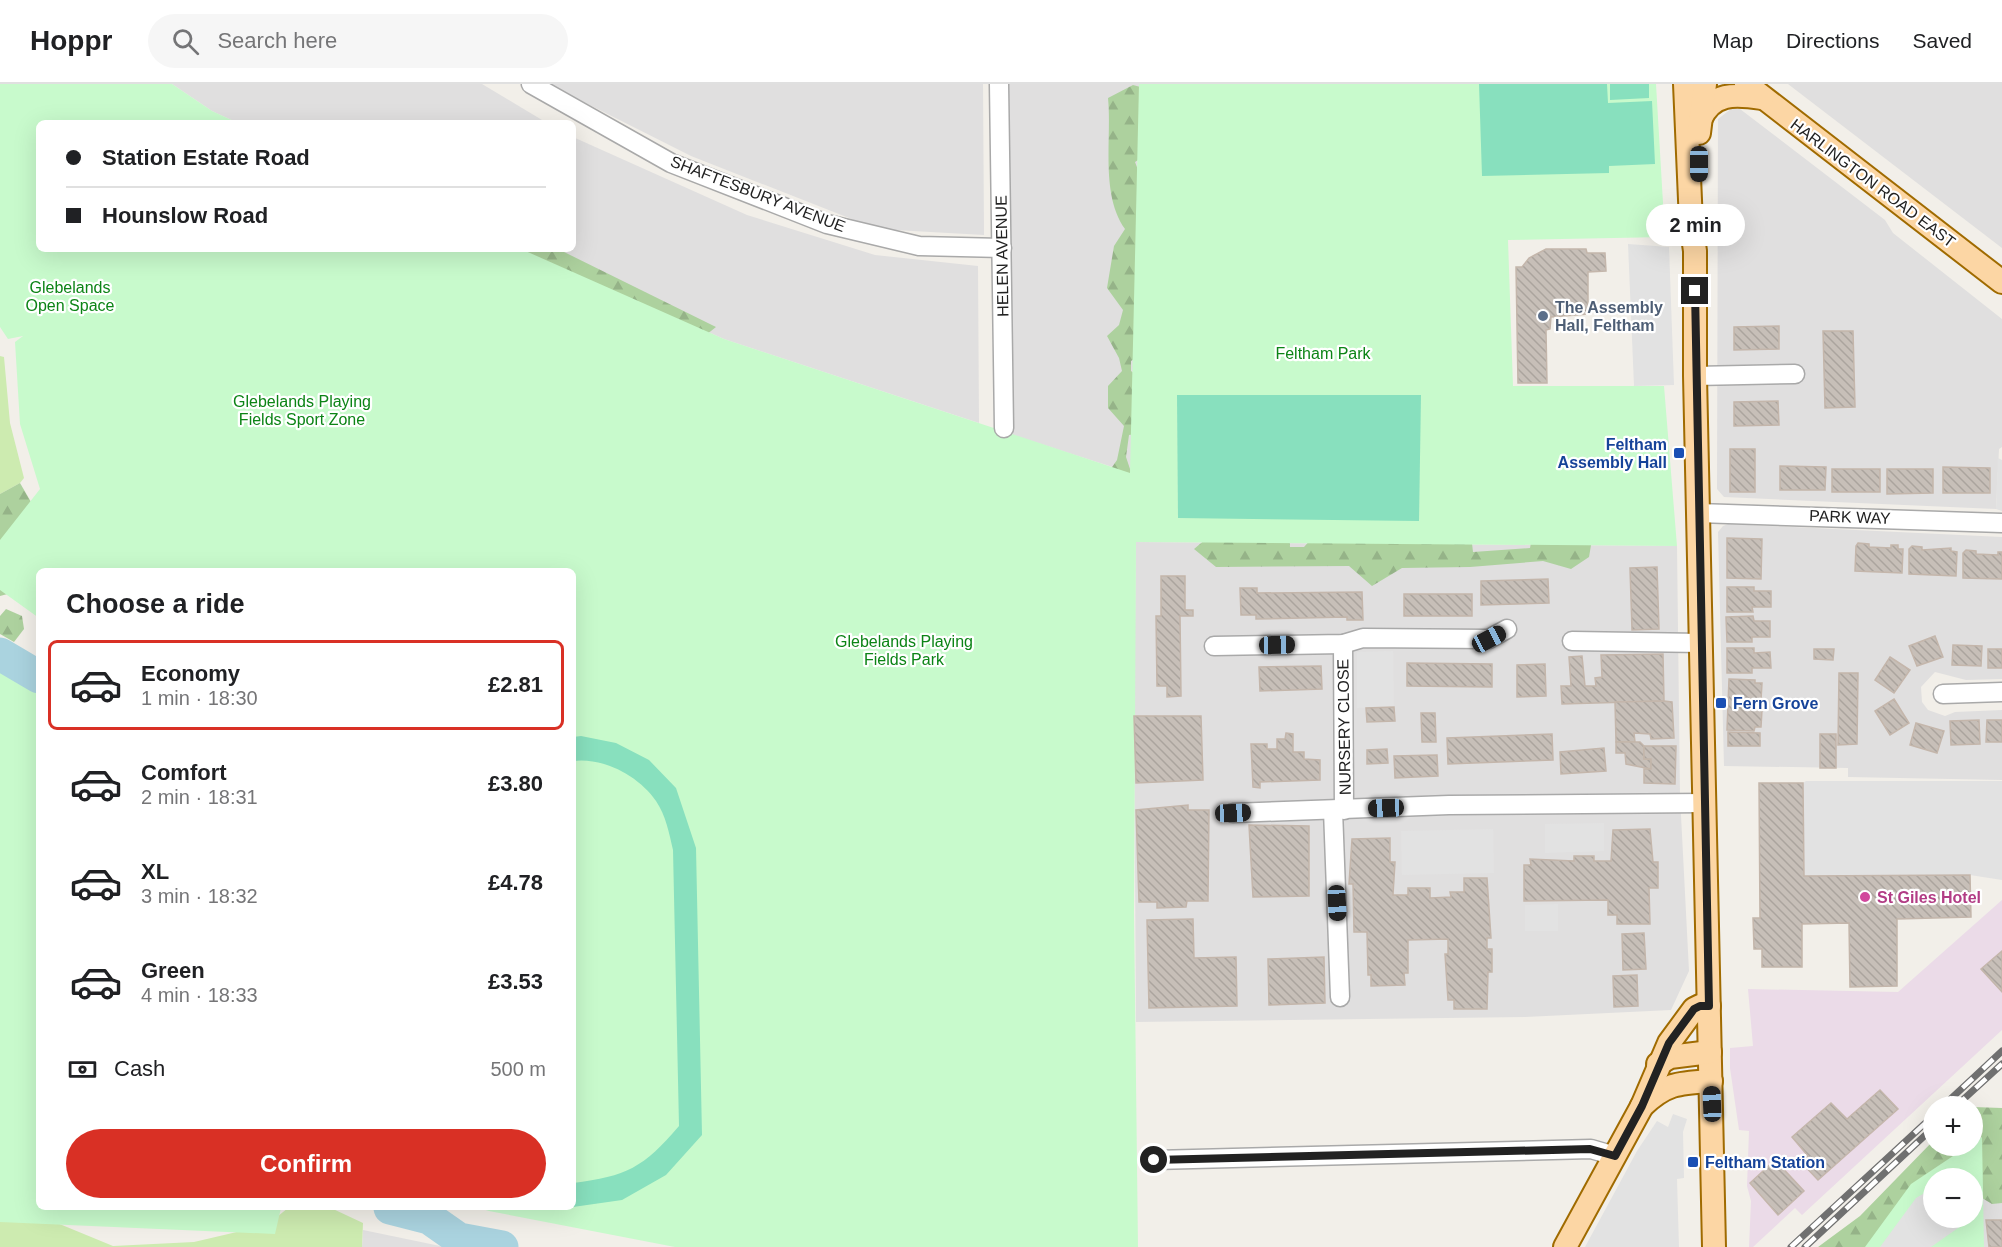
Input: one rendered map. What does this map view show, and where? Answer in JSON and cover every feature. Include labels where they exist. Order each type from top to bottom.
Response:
[{"type":"main road","points":[[1685,84],[1691,222],[1695,251],[1695,376],[1714,1247]]},
{"type":"main road","points":[[1695,251],[1700,225],[1699,122],[1705,84]]},
{"type":"main road","points":[[1699,122],[1704,111],[1720,97],[1754,91]]},
{"type":"main road","name":"HARLINGTON ROAD EAST","points":[[1754,91],[2002,282]]},
{"type":"main road","points":[[1565,1247],[1642,1106],[1658,1064],[1669,1043],[1697,1006],[1709,1006]]},
{"type":"main road","points":[[1658,1064],[1670,1057],[1710,1052]]},
{"type":"main road","points":[[1642,1106],[1664,1088],[1679,1083],[1711,1081]]},
{"type":"street","name":"SHAFTESBURY AVENUE","points":[[531,84],[671,163],[827,224],[919,246],[1002,248]]},
{"type":"street","name":"HELEN AVENUE","points":[[999,84],[1004,428]]},
{"type":"street","points":[[1695,376],[1795,374]]},
{"type":"street","name":"PARK WAY","points":[[1698,513],[2002,523]]},
{"type":"street","name":"NURSERY CLOSE","points":[[1214,646],[1343,644],[1363,638],[1489,639],[1507,630]]},
{"type":"street","points":[[1572,641],[1701,643]]},
{"type":"street","name":"NURSERY CLOSE","points":[[1340,997],[1339,810],[1343,644]]},
{"type":"street","points":[[1943,694],[2002,693]]},
{"type":"street","points":[[1233,813],[1449,805],[1705,803]]},
{"type":"street","points":[[1154,1160],[1590,1149],[1615,1156]]},
{"type":"shaded area","points":[[172,84],[482,84],[542,120],[232,120],[212,111]]},
{"type":"shaded area","points":[[548,84],[983,84],[984,235],[877,229],[691,156]]},
{"type":"shaded area","points":[[1004,84],[1139,84],[1131,473],[1013,435]]},
{"type":"shaded area","points":[[1788,84],[2002,84],[2002,248]]},
{"type":"shaded area","points":[[1731,109],[1740,109],[1885,220],[1893,233],[2002,319],[2002,447],[1999,449],[1996,509],[1724,497],[1717,489],[1718,119]]},
{"type":"shaded area","points":[[576,138],[747,215],[875,255],[978,266],[979,423],[724,339],[528,252],[576,252]]},
{"type":"shaded area","points":[[1628,244],[1669,247],[1674,385],[1634,386]]},
{"type":"shaded area","points":[[1998,458],[2002,460],[2002,511],[1996,509]]},
{"type":"shaded area","points":[[1728,524],[2002,537],[2002,679],[1966,680],[1935,672],[1921,687],[1922,702],[1928,710],[1945,716],[1955,712],[2002,710],[2002,780],[1848,777],[1848,768],[1724,766],[1718,532]]},
{"type":"shaded area","points":[[1136,542],[1677,546],[1680,796],[1689,971],[1671,1010],[1525,1017],[1136,1022],[1134,712]]},
{"type":"shaded area","points":[[1393,651],[1394,707],[1357,708],[1357,652]]},
{"type":"shaded area","points":[[1806,781],[2002,781],[2002,880],[1970,875],[1804,876],[1803,783]]},
{"type":"shaded area","points":[[1604,823],[1604,851],[1545,853],[1545,824]]},
{"type":"shaded area","points":[[1493,829],[1494,873],[1402,875],[1401,831]]},
{"type":"shaded area","points":[[2002,900],[2002,1030],[1931,1096],[1923,1096],[1923,1103],[1802,1215],[1795,1208],[1753,1247],[1749,1247],[1751,1201],[1747,1186],[1749,1131],[1739,1130],[1730,1068],[1730,1048],[1753,1046],[1748,989],[1898,992]]},
{"type":"shaded area","points":[[1558,904],[1558,931],[1525,931],[1525,905]]},
{"type":"shaded area","points":[[1673,1114],[1687,1119],[1683,1132],[1684,1178],[1677,1179],[1679,1247],[1585,1247],[1637,1151],[1657,1121],[1668,1127]]},
{"type":"shaded area","points":[[2002,1179],[2002,1247],[1980,1247],[1980,1228],[1983,1228],[1983,1181]]},
{"type":"shaded area","points":[[1923,1194],[1923,1228],[1958,1228],[1931,1247],[1880,1247],[1916,1198]]},
{"type":"shaded area","points":[[363,1230],[445,1247],[362,1247]]},
{"type":"green space","points":[[0,84],[172,84],[212,111],[232,120],[36,120],[36,252],[528,252],[724,339],[1130,473],[1139,84],[1656,84],[1665,237],[1508,240],[1513,386],[1664,386],[1677,546],[1136,542],[1134,912],[1138,1247],[675,1247],[486,1210],[576,1210],[576,568],[36,568],[36,616],[0,590],[0,540],[40,489],[20,424],[15,342],[23,336],[8,339],[0,327]]},
{"type":"green space","points":[[1479,84],[1607,84],[1608,103],[1652,101],[1655,164],[1609,166],[1609,173],[1482,176]]},
{"type":"green space","points":[[1610,84],[1649,84],[1649,98],[1610,100]]},
{"type":"green space","points":[[1133,85],[1148,89],[1143,157],[1135,162],[1140,175],[1144,353],[1131,361],[1131,371],[1136,375],[1150,432],[1129,435],[1126,457],[1134,481],[1108,473],[1117,460],[1124,426],[1108,408],[1108,386],[1122,371],[1119,358],[1107,336],[1119,325],[1123,310],[1107,288],[1114,246],[1125,229],[1112,200],[1108,98]]},
{"type":"green space","points":[[431,252],[564,252],[716,327],[660,372]]},
{"type":"green space","points":[[0,356],[4,357],[10,423],[24,478],[20,483],[0,494]]},
{"type":"green space","points":[[1177,395],[1421,395],[1419,521],[1178,518]]},
{"type":"green space","points":[[20,483],[38,514],[15,592],[0,596],[0,494]]},
{"type":"green space","points":[[1332,516],[1469,517],[1473,552],[1530,548],[1535,522],[1594,528],[1589,557],[1571,569],[1543,561],[1470,567],[1402,568],[1372,586],[1349,566],[1216,567],[1194,549],[1219,528],[1289,526],[1290,547],[1304,547]]},
{"type":"green space","points":[[6,609],[22,616],[24,629],[14,642],[0,634],[0,616]]},
{"type":"green space","points":[[0,664],[36,684],[36,1210],[281,1210],[275,1234],[0,1222]]},
{"type":"green space","points":[[576,737],[616,743],[649,760],[676,788],[696,848],[702,1135],[666,1175],[622,1200],[576,1207],[576,1183],[607,1177],[633,1168],[655,1152],[679,1126],[673,850],[668,831],[656,801],[630,776],[608,765],[576,761]]},
{"type":"green space","points":[[1983,1107],[2002,1108],[2002,1203],[1992,1204],[1983,1199],[1983,1168],[1923,1168],[1923,1191],[1872,1247],[1818,1247],[1860,1216],[1923,1151],[1923,1156],[1983,1156]]},
{"type":"green space","points":[[1953,1156],[1982,1156],[1983,1168],[1935,1168]]},
{"type":"green space","points":[[1923,1176],[1923,1228],[1983,1228],[1983,1192],[1984,1247],[1865,1247],[1911,1184]]},
{"type":"green space","points":[[0,1208],[28,1211],[113,1246],[194,1242],[267,1225],[286,1210],[335,1210],[363,1223],[362,1247],[0,1247]]},
{"type":"building","name":"The Assembly Hall, Feltham","points":[[1546,249],[1586,249],[1587,253],[1605,253],[1606,271],[1588,272],[1588,314],[1551,317],[1550,329],[1546,330],[1547,383],[1518,383],[1516,267],[1522,267],[1529,258]]},
{"type":"building","points":[[1779,326],[1779,349],[1734,350],[1734,327]]},
{"type":"building","points":[[1823,331],[1853,331],[1855,407],[1825,408]]},
{"type":"building","points":[[1778,401],[1779,425],[1734,426],[1734,402]]},
{"type":"building","points":[[1730,449],[1755,449],[1755,492],[1730,492]]},
{"type":"building","points":[[1780,466],[1826,467],[1825,490],[1780,490]]},
{"type":"building","points":[[1943,467],[1990,468],[1990,493],[1943,493]]},
{"type":"building","points":[[1832,469],[1880,469],[1880,492],[1832,492]]},
{"type":"building","points":[[1887,469],[1933,469],[1933,493],[1887,494]]},
{"type":"building","points":[[1727,538],[1762,539],[1761,579],[1727,578]]},
{"type":"building","points":[[1858,543],[1869,544],[1869,547],[1891,548],[1891,545],[1898,545],[1898,549],[1903,549],[1902,573],[1855,571]]},
{"type":"building","points":[[1912,546],[1922,547],[1922,550],[1951,548],[1951,551],[1957,552],[1956,576],[1909,574],[1909,549]]},
{"type":"building","points":[[1966,550],[1976,551],[1976,554],[1998,555],[1998,552],[2002,552],[2002,579],[1963,578],[1963,553]]},
{"type":"building","points":[[1657,567],[1659,629],[1632,630],[1630,568]]},
{"type":"building","points":[[1161,576],[1185,576],[1185,610],[1193,610],[1193,616],[1180,616],[1181,696],[1167,697],[1167,686],[1157,686],[1156,616],[1161,616]]},
{"type":"building","points":[[1548,579],[1549,603],[1481,605],[1481,581]]},
{"type":"building","points":[[1727,587],[1754,587],[1754,591],[1771,591],[1771,607],[1752,607],[1753,612],[1727,612]]},
{"type":"building","points":[[1240,588],[1257,588],[1257,593],[1362,592],[1363,620],[1347,620],[1347,617],[1256,619],[1256,615],[1241,615]]},
{"type":"building","points":[[1404,594],[1472,594],[1472,616],[1404,616]]},
{"type":"building","points":[[1753,616],[1754,621],[1770,621],[1770,637],[1752,637],[1752,642],[1727,642],[1726,617]]},
{"type":"building","points":[[1935,636],[1943,657],[1917,666],[1909,646]]},
{"type":"building","points":[[1953,645],[1982,646],[1981,666],[1952,665]]},
{"type":"building","points":[[1727,648],[1754,648],[1754,653],[1770,652],[1771,668],[1752,668],[1752,673],[1727,673]]},
{"type":"building","points":[[1814,649],[1834,649],[1833,660],[1814,659]]},
{"type":"building","points":[[1988,649],[2002,649],[2002,668],[1988,668]]},
{"type":"building","points":[[1663,654],[1664,701],[1562,704],[1561,686],[1571,686],[1569,657],[1582,656],[1585,686],[1596,686],[1595,678],[1602,677],[1601,655]]},
{"type":"building","points":[[1890,657],[1910,670],[1894,693],[1875,680]]},
{"type":"building","points":[[1407,663],[1492,664],[1492,687],[1407,686]]},
{"type":"building","points":[[1545,664],[1546,696],[1517,697],[1517,665]]},
{"type":"building","points":[[1321,666],[1322,689],[1260,691],[1259,667]]},
{"type":"building","points":[[1839,673],[1858,673],[1857,744],[1838,745]]},
{"type":"building","points":[[1729,679],[1755,680],[1755,683],[1762,683],[1761,700],[1753,700],[1753,709],[1762,710],[1761,727],[1755,727],[1754,731],[1727,730]]},
{"type":"building","points":[[1894,699],[1909,723],[1890,735],[1875,711]]},
{"type":"building","points":[[1615,702],[1672,702],[1674,738],[1651,739],[1650,734],[1634,733],[1635,742],[1616,742]]},
{"type":"building","points":[[1394,707],[1395,721],[1367,722],[1366,708]]},
{"type":"building","points":[[1421,713],[1435,713],[1436,742],[1422,742]]},
{"type":"building","points":[[1134,716],[1201,716],[1203,780],[1136,783]]},
{"type":"building","points":[[1979,720],[1980,744],[1951,745],[1950,721]]},
{"type":"building","points":[[1987,720],[2002,720],[2002,742],[1986,742]]},
{"type":"building","points":[[1916,723],[1944,731],[1937,753],[1910,745]]},
{"type":"building","points":[[1728,732],[1760,733],[1760,746],[1728,746]]},
{"type":"building","points":[[1286,733],[1293,734],[1293,752],[1304,752],[1304,759],[1320,760],[1320,780],[1260,782],[1260,788],[1253,787],[1251,744],[1267,744],[1267,749],[1277,749],[1277,739],[1285,739]]},
{"type":"building","points":[[1552,734],[1553,760],[1448,764],[1447,738]]},
{"type":"building","points":[[1820,734],[1836,734],[1836,768],[1820,768]]},
{"type":"building","points":[[1616,742],[1640,742],[1644,746],[1644,759],[1651,759],[1651,769],[1626,764],[1625,753],[1616,753]]},
{"type":"building","points":[[1644,746],[1676,746],[1675,784],[1644,783],[1644,769],[1651,769],[1651,759],[1644,759]]},
{"type":"building","points":[[1604,748],[1606,771],[1561,774],[1560,752]]},
{"type":"building","points":[[1387,749],[1388,763],[1367,764],[1367,750]]},
{"type":"building","points":[[1437,755],[1438,776],[1395,778],[1394,756]]},
{"type":"building","name":"St Giles Hotel","points":[[1759,783],[1803,783],[1804,876],[1970,875],[1971,917],[1897,919],[1897,986],[1850,987],[1849,923],[1802,924],[1802,967],[1762,967],[1762,949],[1754,949],[1753,918],[1760,918]]},
{"type":"building","points":[[1188,805],[1188,810],[1209,810],[1208,901],[1187,901],[1186,907],[1157,908],[1157,902],[1139,902],[1136,810]]},
{"type":"building","points":[[1249,825],[1309,826],[1309,896],[1253,897]]},
{"type":"building","points":[[1650,829],[1653,862],[1658,862],[1658,888],[1649,888],[1650,924],[1617,924],[1617,915],[1608,915],[1608,900],[1524,901],[1524,865],[1531,865],[1530,859],[1574,861],[1574,856],[1594,856],[1594,861],[1611,861],[1613,830]]},
{"type":"building","points":[[1390,838],[1390,862],[1395,862],[1393,895],[1408,895],[1408,888],[1430,888],[1430,898],[1451,897],[1450,892],[1464,892],[1464,878],[1487,878],[1491,938],[1487,938],[1487,949],[1492,949],[1492,972],[1488,972],[1487,1009],[1454,1009],[1454,1000],[1448,1000],[1445,954],[1448,954],[1448,939],[1408,940],[1408,973],[1404,973],[1405,985],[1371,986],[1371,975],[1368,975],[1367,932],[1354,932],[1353,884],[1349,884],[1352,839]]},
{"type":"building","points":[[1193,919],[1194,958],[1236,957],[1237,1006],[1149,1008],[1147,920]]},
{"type":"building","points":[[1644,933],[1646,969],[1623,970],[1622,934]]},
{"type":"building","points":[[2002,951],[2002,992],[1981,969]]},
{"type":"building","points":[[1324,957],[1325,1003],[1269,1005],[1268,959]]},
{"type":"building","points":[[1637,975],[1638,1006],[1614,1007],[1613,976]]},
{"type":"building","points":[[1880,1090],[1898,1109],[1818,1180],[1801,1162],[1808,1156],[1792,1137],[1831,1103],[1847,1119]]},
{"type":"building","points":[[1775,1160],[1804,1191],[1778,1215],[1750,1183]]},
{"type":"building","points":[[1986,1220],[2002,1220],[2002,1247],[1989,1247]]},
{"type":"waterway","points":[[0,654],[36,675]]},
{"type":"waterway","points":[[398,1210],[429,1218],[459,1239],[502,1247]]},
{"type":"railway","points":[[1954,1096],[2002,1051]]},
{"type":"railway","points":[[1967,1096],[2002,1064]]},
{"type":"railway","points":[[1791,1247],[1923,1125]]},
{"type":"railway","points":[[1805,1247],[1923,1137]]},
{"type":"place","name":"The Assembly Hall, Feltham","points":[[1543,316]]},
{"type":"place","name":"Feltham Assembly Hall","points":[[1679,453]]},
{"type":"place","name":"Fern Grove","points":[[1721,703]]},
{"type":"place","name":"St Giles Hotel","points":[[1865,897]]},
{"type":"place","name":"Feltham Station","points":[[1693,1162]]},
{"type":"route","points":[[1154,1160],[1590,1149],[1615,1156],[1642,1106],[1658,1064],[1669,1043],[1697,1006],[1709,1006],[1695,291]]},
{"type":"park label","name":"Glebelands Open Space","points":[[70,296]]},
{"type":"park label","name":"Feltham Park","points":[[1323,353]]},
{"type":"park label","name":"Glebelands Playing Fields Sport Zone","points":[[302,410]]},
{"type":"park label","name":"Glebelands Playing Fields Park","points":[[904,650]]}]
